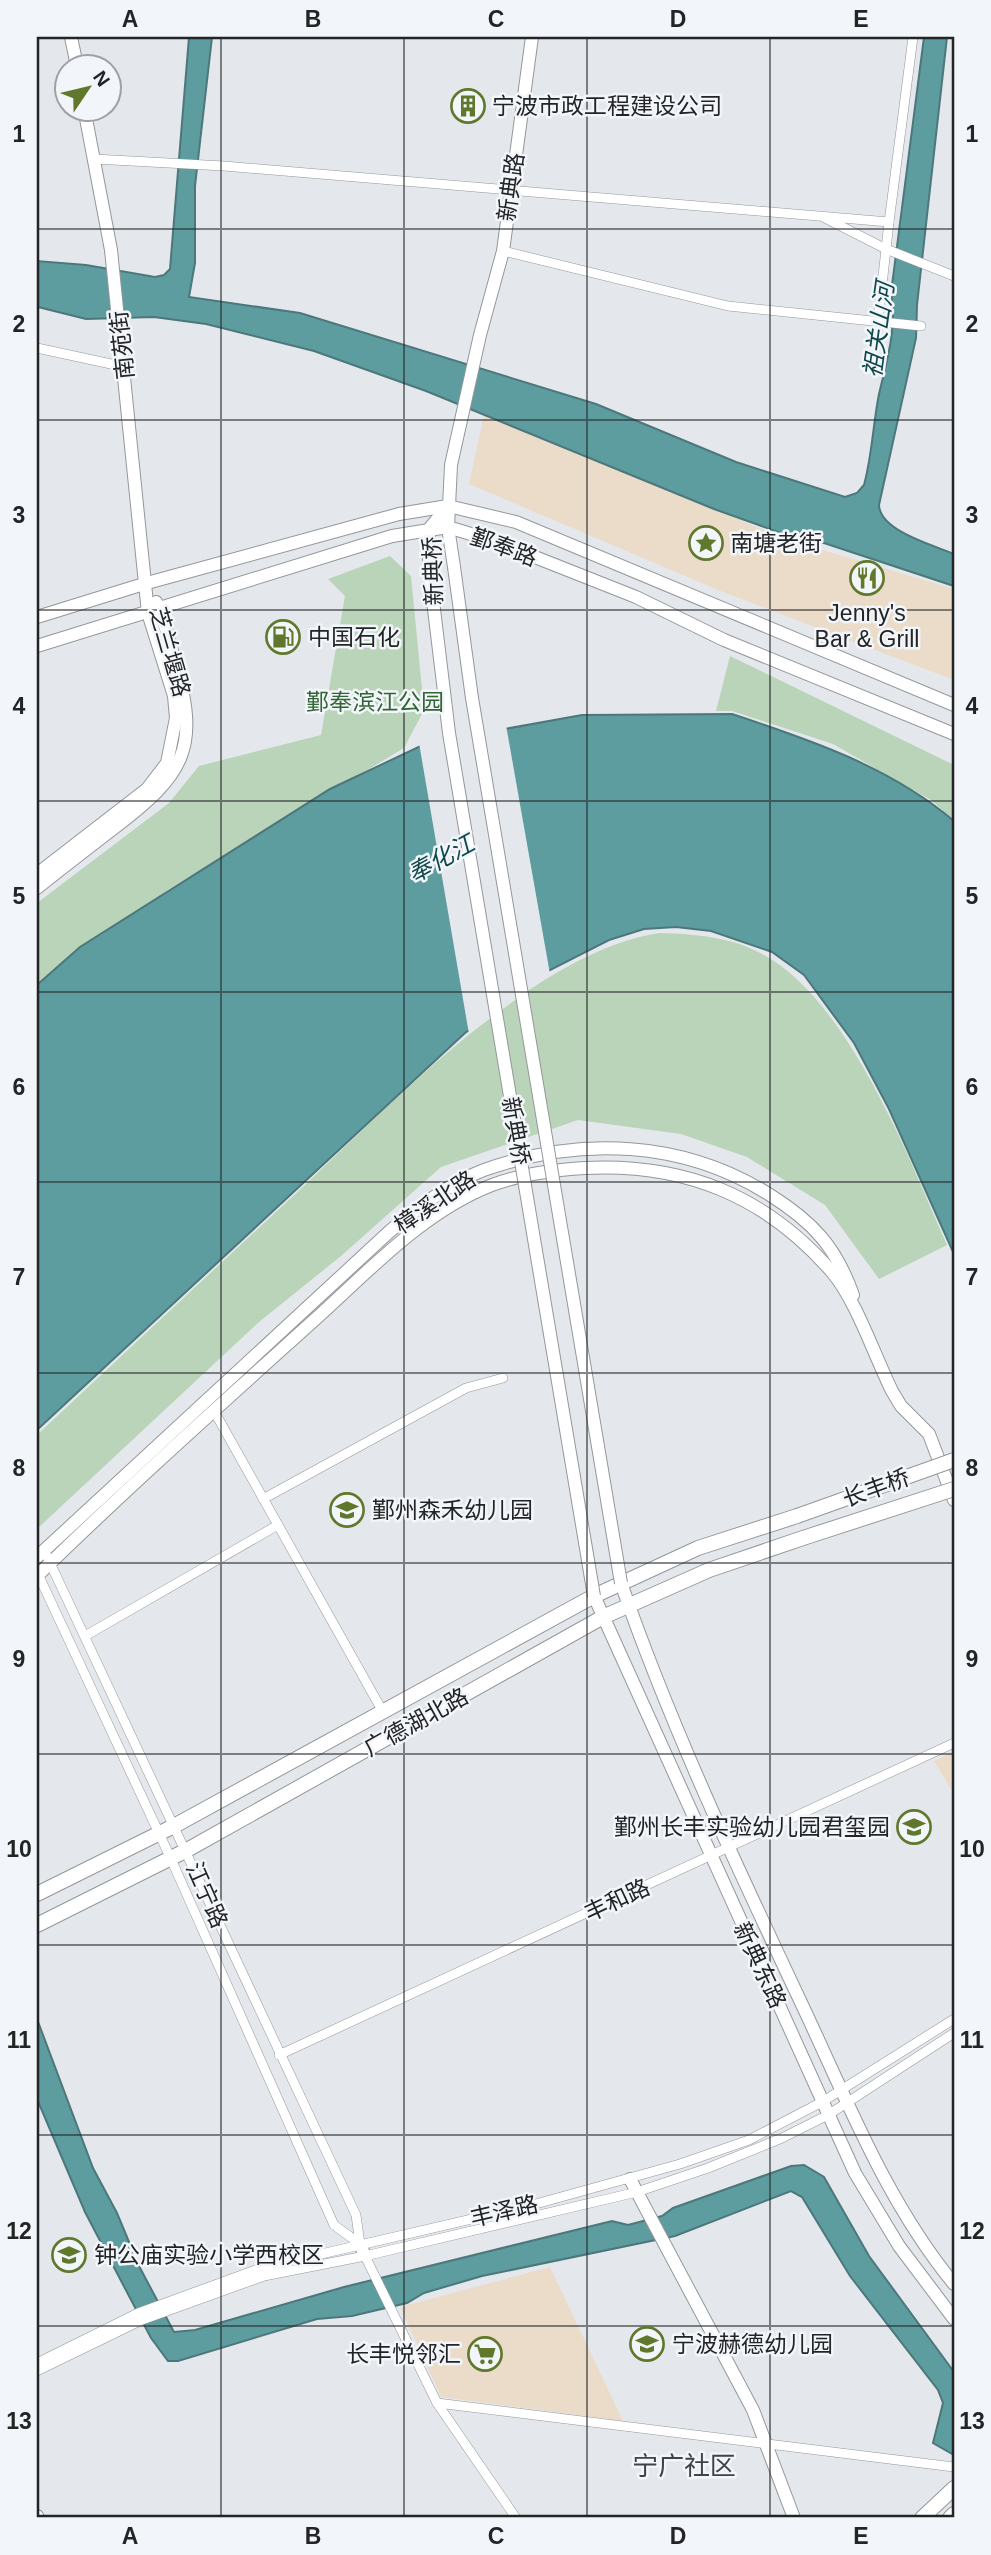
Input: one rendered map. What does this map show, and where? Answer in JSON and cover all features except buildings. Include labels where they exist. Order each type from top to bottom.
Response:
[{"type":"main road","name":"新典路","points":[[448,506],[451,465],[480,335],[503,251],[532,37]]},
{"type":"main road","name":"南苑街","points":[[87,122],[111,250],[147,583]]},
{"type":"main road","name":"鄞奉路","points":[[37,617],[147,583],[399,514],[448,506],[516,522],[954,705]]},
{"type":"main road","name":"新典桥","points":[[448,506],[448,527],[472,698],[621,1583]]},
{"type":"main road","name":"新典桥","points":[[448,506],[429,529],[429,568],[449,733],[594,1596]]},
{"type":"main road","name":"鄞奉路","points":[[37,646],[392,536],[448,527],[497,542],[636,597],[724,640],[954,734]]},
{"type":"main road","name":"芝兰堰路","points":[[37,874],[135,800],[152,784],[167,763],[176,727],[174,696],[147,583]]},
{"type":"main road","name":"芝兰堰路","points":[[37,888],[153,799],[175,770],[185,738],[186,702],[154,611]]},
{"type":"main road","name":"樟溪北路","points":[[40,1554],[390,1231],[447,1189],[485,1170],[570,1149],[611,1147],[642,1148],[695,1158],[742,1177],[793,1210],[828,1243],[841,1261],[866,1336]]},
{"type":"main road","name":"樟溪北路","points":[[37,1574],[392,1251],[437,1215],[491,1185],[561,1170],[641,1167],[685,1175],[733,1193],[775,1219],[834,1274],[901,1406],[929,1434],[954,1500]]},
{"type":"main road","name":"长丰桥","points":[[797,1516],[954,1460]]},
{"type":"main road","name":"长丰桥","points":[[803,1538],[954,1489]]},
{"type":"main road","name":"广德湖北路","points":[[37,1894],[174,1826],[594,1596],[698,1548],[797,1516]]},
{"type":"main road","name":"广德湖北路","points":[[37,1925],[171,1859],[603,1616],[709,1570],[803,1538]]},
{"type":"main road","name":"新典东路","points":[[621,1583],[729,1849],[842,2090],[895,2200],[954,2284]]},
{"type":"main road","name":"新典东路","points":[[594,1596],[855,2173],[899,2246],[954,2319]]},
{"type":"main road","points":[[630,2179],[753,2410],[794,2518]]},
{"type":"main road","points":[[922,2518],[954,2488]]},
{"type":"main road","points":[[950,2518],[954,2514]]},
{"type":"street","points":[[878,321],[890,251],[889,222],[913,37]]},
{"type":"street","points":[[94,159],[202,165],[889,222]]},
{"type":"street","points":[[822,216],[890,251],[954,276]]},
{"type":"street","points":[[503,251],[728,306],[921,326]]},
{"type":"street","points":[[37,348],[125,366]]},
{"type":"street","points":[[263,1499],[466,1388],[503,1378]]},
{"type":"street","points":[[214,1411],[383,1713]]},
{"type":"street","points":[[85,1636],[278,1525]]},
{"type":"street","name":"江宁路","points":[[40,1554],[50,1563],[187,1850],[279,2055],[356,2215],[362,2249]]},
{"type":"street","name":"江宁路","points":[[37,1574],[171,1859],[334,2225],[362,2249]]},
{"type":"street","name":"丰和路","points":[[279,2055],[954,1743]]},
{"type":"street","name":"丰泽路","points":[[37,2363],[140,2317],[264,2276],[630,2179],[749,2140],[822,2102],[954,2019]]},
{"type":"street","name":"丰泽路","points":[[37,2371],[183,2295],[261,2268],[637,2192],[782,2138],[828,2115],[849,2104],[954,2033]]},
{"type":"street","points":[[362,2249],[437,2403],[466,2450],[516,2518]]},
{"type":"street","points":[[437,2403],[954,2467]]},
{"type":"shaded area","name":"南塘老街","points":[[484,415],[601,461],[782,538],[954,589],[954,680],[718,590],[469,484]]},
{"type":"shaded area","points":[[954,1751],[954,1794],[934,1761]]},
{"type":"shaded area","points":[[550,2267],[623,2421],[441,2397],[400,2307]]},
{"type":"green space","name":"鄞奉滨江公园","points":[[390,556],[411,576],[424,710],[404,748],[169,889],[37,988],[37,903],[169,803],[199,766],[321,735],[345,596],[328,579]]},
{"type":"green space","points":[[730,656],[954,765],[954,820],[931,800],[833,744],[732,711],[716,711]]},
{"type":"green space","points":[[660,933],[687,934],[739,944],[764,955],[795,977],[823,1008],[849,1044],[873,1085],[947,1245],[879,1279],[825,1205],[747,1157],[681,1134],[578,1120],[441,1167],[341,1256],[259,1322],[37,1529],[37,1435],[462,1040],[511,1002],[561,970],[611,946]]},
{"type":"water","points":[[189,37],[212,37],[195,186],[195,263],[189,297],[300,313],[596,404],[736,462],[845,497],[857,493],[864,485],[890,344],[893,319],[891,293],[924,37],[947,37],[917,305],[916,338],[879,505],[888,522],[898,530],[954,554],[954,586],[818,541],[806,542],[714,509],[426,391],[314,351],[206,324],[154,317],[86,319],[38,307],[37,310],[37,261],[86,265],[155,277],[164,275],[170,269]]},
{"type":"water","name":"奉化江","points":[[732,714],[820,745],[876,770],[929,802],[954,821],[954,1254],[889,1109],[854,1043],[804,975],[772,952],[711,931],[676,927],[644,929],[609,940],[548,971],[465,1033],[37,1430],[37,985],[80,947],[330,789],[427,743],[582,715]]},
{"type":"water","points":[[37,2019],[93,2168],[117,2213],[139,2266],[174,2332],[195,2330],[344,2287],[612,2221],[628,2225],[662,2216],[673,2208],[791,2166],[804,2165],[824,2177],[869,2256],[954,2372],[954,2455],[933,2443],[943,2403],[938,2390],[850,2276],[802,2197],[791,2191],[675,2236],[482,2276],[424,2293],[407,2303],[352,2316],[317,2319],[178,2361],[168,2361],[151,2338],[85,2212],[37,2099]]},
{"type":"pier","points":[[506,725],[550,974],[469,1034],[419,743]]},
{"type":"place","name":"宁波市政工程建设公司","points":[[468,106]]},
{"type":"place","name":"南塘老街","points":[[706,543]]},
{"type":"place","name":"Jenny's Bar & Grill","points":[[867,578]]},
{"type":"place","name":"中国石化","points":[[283,637]]},
{"type":"place","name":"鄞州森禾幼儿园","points":[[347,1510]]},
{"type":"place","name":"鄞州长丰实验幼儿园君玺园","points":[[914,1827]]},
{"type":"place","name":"钟公庙实验小学西校区","points":[[69,2255]]},
{"type":"place","name":"宁波赫德幼儿园","points":[[647,2344]]},
{"type":"place","name":"长丰悦邻汇","points":[[485,2354]]},
{"type":"district","name":"宁广社区","points":[[684,2466]]},
{"type":"water label","name":"祖关山河","points":[[879,330]]}]
